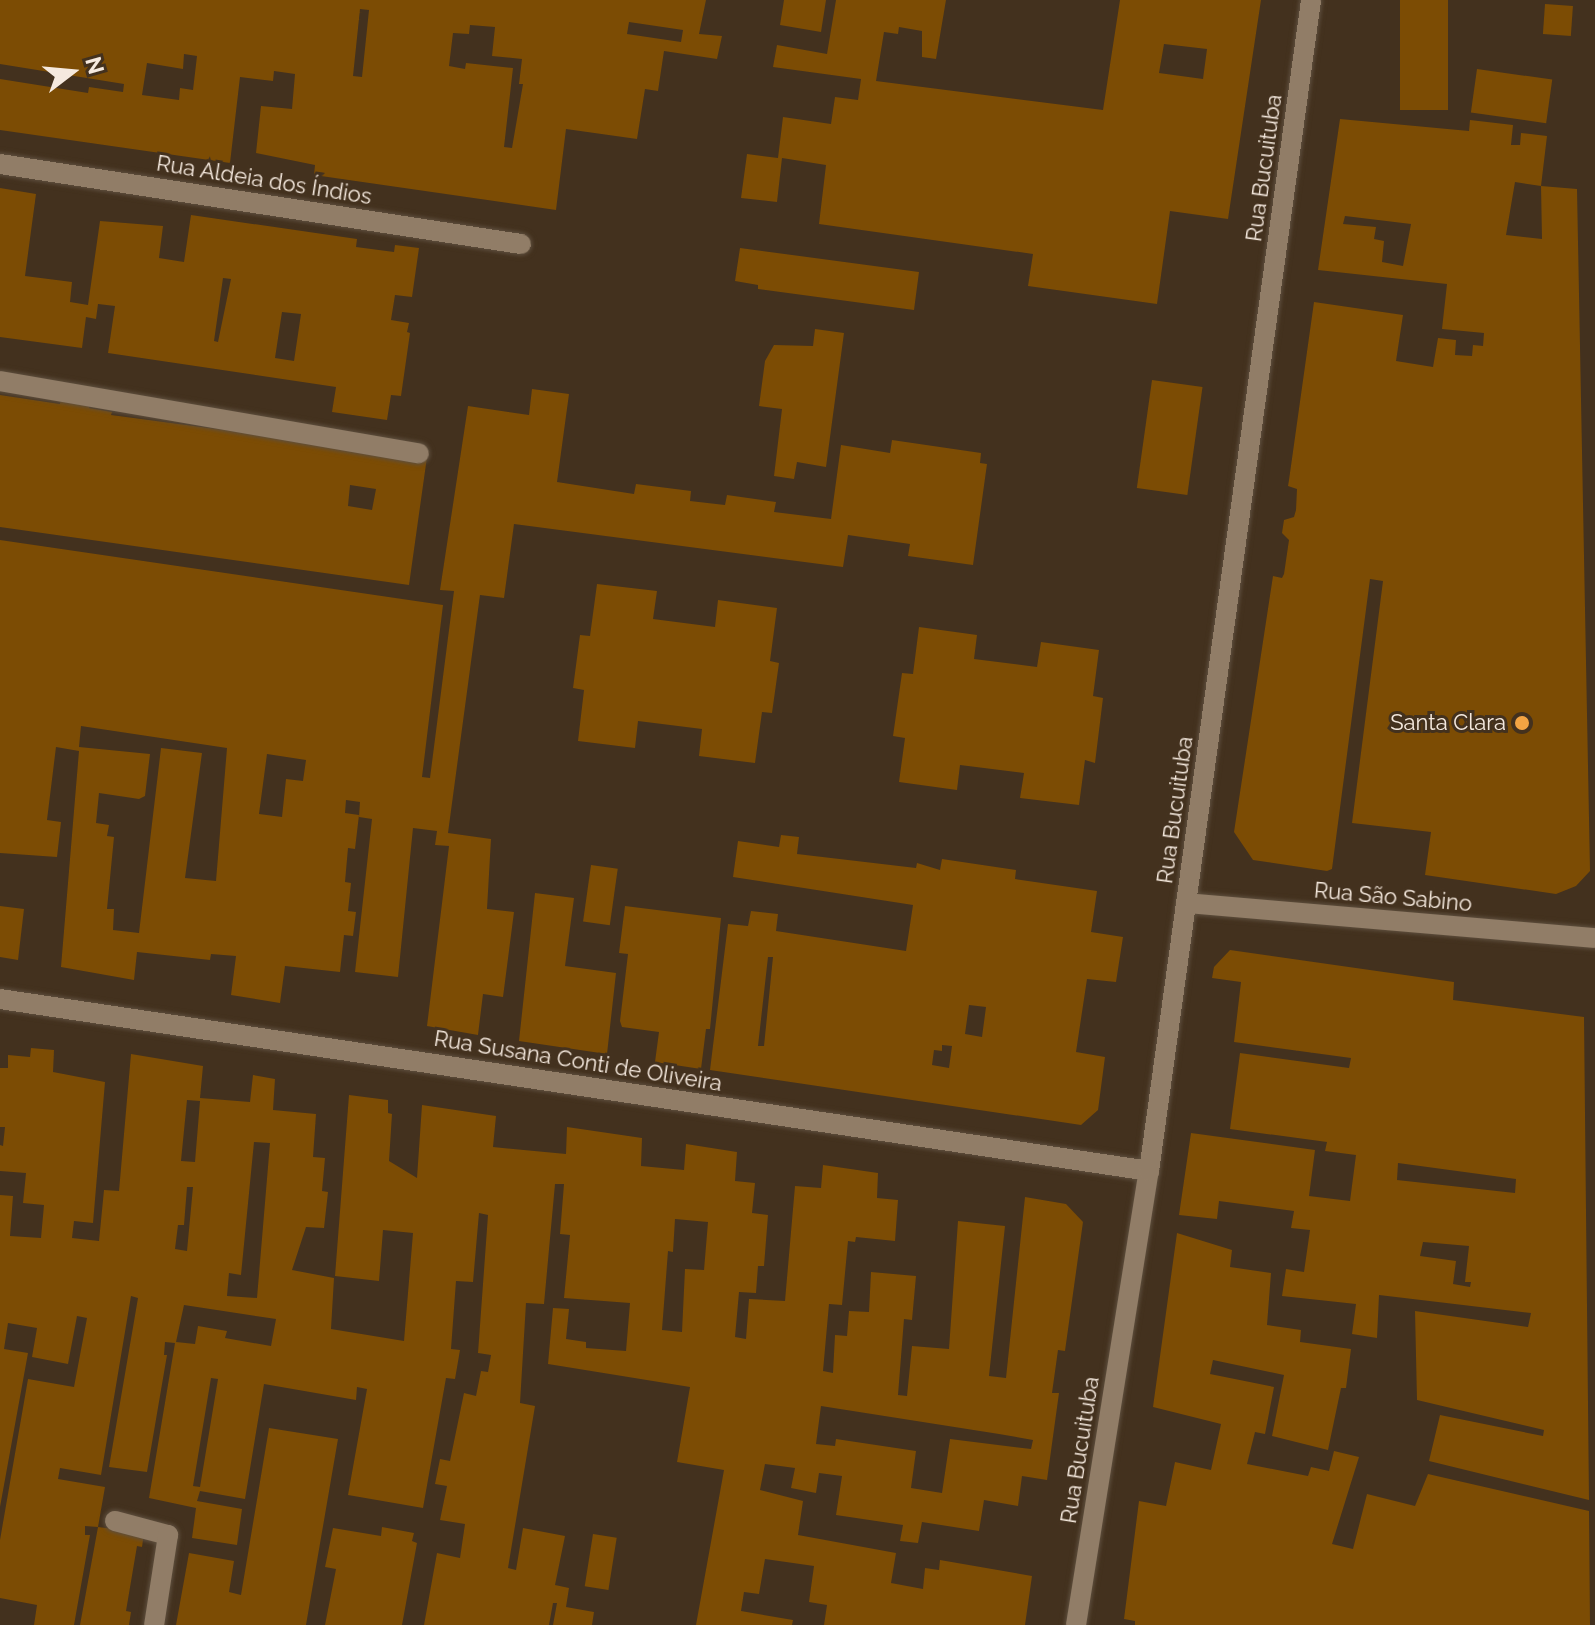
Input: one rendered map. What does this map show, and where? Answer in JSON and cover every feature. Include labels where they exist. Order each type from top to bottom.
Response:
[{"type":"street","name":"Rua Bucuituba","points":[[1076,1625],[1149,1171],[1311,0]]},
{"type":"street","name":"Rua Aldeia dos Índios","points":[[0,164],[521,244]]},
{"type":"street","points":[[0,381],[419,453]]},
{"type":"street","name":"Rua São Sabino","points":[[1186,903],[1595,938]]},
{"type":"street","name":"Rua Susana Conti de Oliveira","points":[[0,999],[1149,1171]]},
{"type":"street","points":[[115,1521],[168,1535],[154,1625]]},
{"type":"building","points":[[0,0],[706,0],[699,34],[722,36],[717,59],[664,51],[658,91],[645,89],[637,139],[566,129],[556,210],[314,175],[315,165],[256,153],[261,106],[292,109],[295,74],[274,71],[273,81],[240,77],[230,163],[0,130],[0,79],[88,93],[89,87],[123,92],[124,84],[0,64]],"holes":[[[360,9],[369,10],[362,77],[353,76]],[[629,22],[683,30],[681,42],[627,34]],[[470,25],[495,27],[492,56],[522,59],[519,84],[523,84],[512,148],[504,147],[513,68],[466,63],[465,69],[449,66],[453,33],[469,34]],[[184,54],[197,56],[193,90],[180,88],[179,100],[142,95],[147,63],[183,69]]]},
{"type":"building","points":[[784,0],[826,0],[821,32],[780,25]]},
{"type":"building","points":[[836,0],[946,0],[936,59],[922,57],[922,31],[899,27],[898,34],[884,32],[876,81],[1103,110],[1120,0],[1261,0],[1228,219],[1170,211],[1157,304],[1028,286],[1033,254],[819,224],[826,165],[782,158],[777,202],[741,198],[747,154],[778,158],[783,117],[831,124],[835,97],[858,100],[861,79],[773,67],[777,45],[827,54]],"holes":[[[1164,44],[1207,49],[1203,79],[1159,73]]]},
{"type":"building","points":[[1400,0],[1448,0],[1448,110],[1400,110]]},
{"type":"building","points":[[1545,4],[1573,6],[1571,36],[1543,34]]},
{"type":"building","points":[[1477,69],[1552,80],[1546,123],[1471,113]]},
{"type":"building","points":[[1340,119],[1469,131],[1470,120],[1513,125],[1511,145],[1520,145],[1521,133],[1547,136],[1541,186],[1577,189],[1590,871],[1576,886],[1556,894],[1425,875],[1431,832],[1352,823],[1383,581],[1370,579],[1332,869],[1327,871],[1253,860],[1234,832],[1273,576],[1282,578],[1284,574],[1289,540],[1282,533],[1284,520],[1294,517],[1296,510],[1297,489],[1288,486],[1314,302],[1403,315],[1396,361],[1433,367],[1438,338],[1456,340],[1455,355],[1472,356],[1473,345],[1483,346],[1484,333],[1442,329],[1447,284],[1318,270]],"holes":[[[1515,182],[1541,186],[1542,239],[1506,235]],[[1345,216],[1411,224],[1403,266],[1382,262],[1384,241],[1374,239],[1376,227],[1343,224]]]},
{"type":"building","points":[[0,188],[36,194],[25,276],[72,282],[70,302],[88,305],[100,221],[163,226],[159,258],[184,262],[191,215],[357,239],[356,247],[394,252],[395,245],[419,248],[412,297],[395,295],[391,320],[409,323],[407,332],[410,333],[401,396],[391,395],[387,420],[332,412],[336,387],[108,353],[115,306],[98,304],[96,319],[86,317],[82,348],[0,337]],"holes":[[[223,278],[231,279],[218,342],[214,341]],[[282,312],[301,314],[294,361],[275,358]]]},
{"type":"building","points":[[740,248],[919,272],[914,310],[758,289],[758,285],[735,281]]},
{"type":"building","points":[[815,329],[844,333],[826,467],[797,462],[794,479],[774,476],[782,409],[759,406],[765,361],[774,345],[813,346]]},
{"type":"building","points":[[1152,380],[1203,387],[1187,495],[1137,488]]},
{"type":"building","points":[[532,389],[569,394],[557,482],[634,494],[636,484],[691,491],[690,501],[725,505],[727,495],[776,502],[774,512],[831,519],[841,445],[890,453],[892,440],[981,453],[980,463],[987,464],[973,565],[908,556],[910,544],[848,535],[843,567],[514,524],[504,598],[480,595],[448,833],[491,839],[487,909],[514,912],[503,997],[483,994],[478,1035],[427,1026],[449,846],[435,845],[437,831],[413,828],[398,977],[355,972],[372,819],[359,817],[360,802],[346,800],[345,813],[359,815],[355,849],[348,848],[345,882],[351,883],[348,911],[356,912],[353,936],[344,935],[340,972],[285,966],[280,1003],[231,995],[236,956],[211,954],[210,960],[137,952],[134,980],[61,967],[79,751],[56,747],[47,820],[61,822],[57,857],[0,853],[0,540],[443,605],[422,777],[430,778],[454,591],[440,590],[468,406],[529,415]],"holes":[[[81,726],[227,748],[216,881],[185,878],[202,753],[161,748],[139,933],[113,930],[114,909],[107,909],[114,837],[107,836],[109,825],[96,823],[99,793],[139,799],[145,796],[150,754],[79,747]],[[267,754],[306,760],[303,781],[286,779],[282,817],[259,814]]]},
{"type":"building","points":[[0,395],[60,404],[61,399],[90,403],[89,408],[112,412],[111,415],[427,457],[409,585],[0,527]],"holes":[[[350,485],[376,489],[372,510],[348,506]]]},
{"type":"building","points":[[597,584],[657,591],[653,619],[715,627],[718,600],[777,608],[770,661],[779,663],[772,713],[762,712],[755,763],[699,756],[702,729],[638,721],[635,748],[578,741],[584,690],[573,688],[580,635],[590,636]]},
{"type":"building","points":[[919,627],[977,635],[974,659],[1037,667],[1041,642],[1099,650],[1093,696],[1103,698],[1095,763],[1085,760],[1079,805],[1020,798],[1024,773],[960,765],[957,790],[899,782],[905,738],[893,736],[902,673],[913,674]]},
{"type":"building","points":[[781,835],[799,837],[797,854],[916,868],[917,863],[940,870],[942,859],[1016,870],[1015,879],[1097,891],[1091,932],[1123,937],[1116,982],[1087,979],[1076,1052],[1105,1057],[1098,1110],[1081,1125],[710,1070],[728,924],[748,926],[751,911],[778,914],[776,931],[906,951],[913,905],[733,877],[738,841],[779,847]],"holes":[[[768,957],[773,957],[764,1046],[758,1046]],[[969,1005],[986,1007],[982,1037],[965,1034]],[[942,1045],[952,1046],[949,1068],[932,1065],[934,1050],[942,1051]]]},
{"type":"building","points":[[591,865],[618,869],[610,925],[583,921]]},
{"type":"building","points":[[535,893],[574,898],[565,966],[616,973],[607,1054],[519,1041]]},
{"type":"building","points":[[0,906],[24,909],[18,960],[0,957]]},
{"type":"building","points":[[625,906],[721,918],[710,1029],[706,1029],[701,1069],[655,1062],[659,1032],[622,1027],[620,1021],[628,954],[619,953]]},
{"type":"building","points":[[1230,950],[1454,982],[1453,1000],[1584,1017],[1589,1500],[1429,1461],[1440,1415],[1543,1436],[1544,1430],[1417,1400],[1415,1311],[1528,1327],[1531,1313],[1379,1295],[1377,1338],[1352,1334],[1356,1304],[1282,1296],[1286,1269],[1304,1272],[1310,1230],[1291,1228],[1294,1211],[1219,1201],[1217,1219],[1179,1215],[1191,1133],[1315,1150],[1309,1196],[1350,1201],[1356,1155],[1325,1151],[1327,1142],[1230,1129],[1240,1053],[1349,1068],[1351,1058],[1234,1042],[1241,982],[1212,978],[1214,967]],"holes":[[[1398,1163],[1516,1179],[1515,1193],[1397,1180]],[[1423,1242],[1469,1246],[1465,1282],[1471,1282],[1470,1287],[1453,1284],[1456,1261],[1420,1256]]]},
{"type":"building","points":[[31,1048],[54,1050],[53,1072],[105,1082],[93,1223],[74,1221],[72,1238],[99,1241],[104,1190],[119,1191],[131,1054],[203,1066],[200,1098],[250,1102],[253,1075],[275,1079],[273,1110],[316,1114],[313,1157],[325,1158],[322,1191],[328,1192],[324,1228],[306,1227],[292,1270],[334,1278],[331,1329],[404,1341],[413,1233],[383,1230],[379,1281],[335,1276],[349,1095],[388,1100],[388,1113],[392,1114],[389,1161],[417,1178],[422,1105],[496,1116],[493,1147],[566,1154],[567,1127],[642,1138],[641,1166],[684,1170],[686,1144],[737,1152],[735,1181],[755,1183],[752,1213],[768,1215],[764,1266],[758,1266],[756,1293],[739,1292],[735,1337],[746,1339],[749,1299],[785,1301],[795,1186],[821,1188],[823,1165],[878,1173],[877,1198],[898,1200],[895,1241],[856,1237],[855,1242],[848,1241],[842,1305],[829,1304],[823,1371],[833,1373],[835,1335],[847,1336],[849,1311],[869,1312],[871,1272],[916,1276],[912,1320],[904,1319],[898,1395],[907,1396],[912,1346],[949,1349],[958,1221],[1005,1226],[989,1376],[1006,1378],[1025,1197],[1066,1204],[1083,1222],[1065,1351],[1058,1350],[1052,1393],[1059,1393],[1047,1480],[1022,1476],[1018,1506],[984,1500],[979,1531],[922,1522],[918,1543],[900,1541],[903,1525],[836,1515],[842,1476],[819,1473],[816,1493],[791,1488],[795,1468],[765,1464],[760,1490],[803,1501],[798,1535],[896,1553],[891,1583],[923,1589],[925,1568],[939,1570],[940,1560],[1032,1576],[1025,1625],[824,1625],[827,1605],[809,1602],[814,1566],[765,1559],[759,1594],[744,1592],[741,1611],[793,1620],[792,1625],[696,1625],[724,1470],[677,1462],[690,1387],[548,1364],[553,1308],[569,1309],[566,1339],[586,1342],[586,1348],[626,1351],[630,1303],[564,1298],[570,1235],[560,1234],[564,1184],[555,1184],[544,1304],[526,1303],[520,1403],[535,1406],[508,1568],[516,1570],[523,1528],[565,1536],[555,1585],[569,1588],[566,1607],[594,1612],[592,1625],[553,1625],[557,1603],[553,1603],[549,1625],[424,1625],[437,1553],[460,1558],[465,1524],[440,1520],[447,1486],[435,1484],[440,1459],[450,1461],[464,1393],[476,1396],[481,1371],[488,1372],[491,1355],[478,1353],[488,1215],[479,1213],[473,1282],[456,1281],[451,1349],[460,1350],[455,1379],[446,1378],[423,1508],[348,1495],[367,1389],[357,1387],[356,1400],[264,1384],[245,1499],[200,1491],[197,1501],[242,1509],[237,1545],[192,1538],[196,1508],[149,1498],[175,1343],[165,1342],[164,1355],[167,1355],[147,1472],[109,1467],[138,1298],[131,1296],[101,1475],[60,1468],[58,1479],[105,1487],[98,1527],[85,1526],[85,1535],[90,1535],[74,1625],[34,1625],[37,1605],[0,1598],[0,1540],[28,1379],[74,1387],[87,1318],[77,1316],[68,1364],[32,1357],[37,1328],[8,1323],[4,1349],[28,1353],[0,1507],[0,1195],[13,1196],[10,1236],[41,1238],[44,1205],[23,1203],[26,1173],[0,1171],[0,1145],[3,1146],[5,1127],[0,1127],[0,1068],[8,1068],[8,1055],[30,1057]],"holes":[[[187,1100],[200,1101],[195,1162],[181,1161]],[[254,1142],[270,1143],[257,1298],[227,1296],[229,1273],[241,1275]],[[187,1187],[193,1187],[187,1251],[175,1249],[178,1225],[184,1225]],[[675,1219],[708,1222],[704,1270],[685,1269],[682,1332],[662,1330],[668,1251],[673,1252]],[[184,1305],[276,1319],[271,1346],[225,1338],[227,1331],[198,1326],[195,1344],[176,1342]],[[211,1378],[218,1379],[200,1487],[193,1486]],[[821,1406],[1033,1440],[1031,1449],[950,1439],[942,1493],[911,1488],[916,1451],[836,1439],[835,1446],[816,1444]]]},
{"type":"building","points":[[1177,1233],[1232,1250],[1230,1267],[1271,1273],[1267,1325],[1301,1330],[1300,1342],[1351,1349],[1346,1388],[1341,1388],[1328,1450],[1272,1436],[1284,1375],[1213,1360],[1210,1374],[1274,1387],[1265,1434],[1255,1432],[1247,1464],[1308,1476],[1311,1467],[1329,1471],[1334,1451],[1359,1457],[1332,1544],[1353,1549],[1367,1494],[1415,1506],[1428,1474],[1589,1511],[1590,1625],[1135,1625],[1135,1621],[1124,1619],[1139,1501],[1166,1506],[1175,1462],[1211,1470],[1221,1424],[1153,1407]]},
{"type":"building","points":[[269,1428],[338,1439],[306,1625],[176,1625],[189,1553],[234,1561],[229,1592],[241,1595]]},
{"type":"building","points":[[98,1527],[144,1533],[142,1547],[137,1546],[126,1611],[131,1612],[129,1625],[80,1625]]},
{"type":"building","points":[[382,1527],[414,1533],[412,1541],[417,1543],[402,1625],[325,1625],[336,1569],[325,1567],[333,1528],[381,1536]]},
{"type":"building","points":[[593,1534],[617,1538],[608,1590],[585,1586]]},
{"type":"place","name":"Santa Clara","points":[[1522,723]]}]
